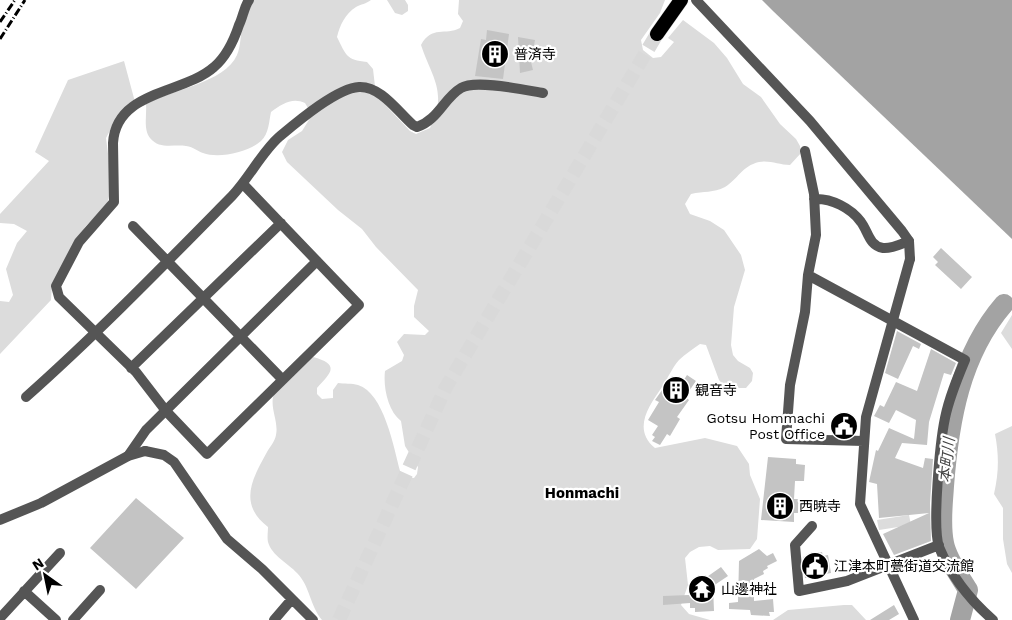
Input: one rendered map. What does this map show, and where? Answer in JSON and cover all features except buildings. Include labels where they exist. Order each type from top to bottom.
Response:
[{"type":"highway","points":[[657,34],[681,0]]},
{"type":"street","points":[[243,184],[360,304],[208,454],[166,411],[131,368],[59,297],[56,286],[79,242],[114,202],[113,143],[115,128],[130,110],[149,97],[200,77],[216,66],[231,45],[249,0]]},
{"type":"street","points":[[696,0],[810,121],[909,241],[910,259],[871,398],[864,441],[860,504],[914,620]]},
{"type":"street","points":[[26,397],[96,334],[243,184],[278,138],[335,96],[349,89],[361,87],[379,93],[413,126],[417,127],[433,118],[458,89],[466,86],[477,84],[543,92]]},
{"type":"street","points":[[804,151],[814,199],[816,235],[808,275],[805,312],[790,385],[786,439],[864,441]]},
{"type":"street","points":[[814,199],[823,198],[848,209],[861,221],[869,237],[877,246],[888,248],[909,241]]},
{"type":"street","points":[[131,368],[281,223]]},
{"type":"street","points":[[133,226],[282,379]]},
{"type":"street","points":[[128,456],[146,430],[317,261]]},
{"type":"street","points":[[808,275],[965,360],[950,401],[943,434],[936,515],[939,545],[963,589],[993,620]]},
{"type":"street","points":[[0,520],[41,503],[128,456],[145,451],[164,455],[174,462],[227,539],[313,620]]},
{"type":"street","points":[[812,526],[795,545],[799,591],[848,581],[939,545]]},
{"type":"street","points":[[0,618],[60,553]]},
{"type":"street","points":[[72,620],[100,590]]},
{"type":"street","points":[[24,591],[56,620]]},
{"type":"street","points":[[274,620],[292,599]]},
{"type":"shaded area","points":[[254,0],[371,0],[356,7],[346,16],[337,37],[348,56],[355,60],[367,62],[373,69],[376,95],[410,131],[416,134],[430,128],[438,104],[436,85],[421,45],[425,39],[434,33],[460,28],[463,21],[458,14],[459,0],[665,0],[660,13],[641,40],[643,50],[653,58],[661,57],[674,42],[668,38],[683,20],[714,43],[727,58],[743,84],[761,97],[780,124],[796,139],[801,153],[790,165],[767,162],[753,164],[748,166],[725,187],[691,194],[685,204],[690,214],[710,221],[724,230],[741,255],[745,270],[734,307],[731,345],[733,355],[738,361],[750,368],[753,373],[752,381],[746,388],[726,388],[719,380],[706,345],[700,344],[679,360],[652,402],[645,418],[645,433],[648,441],[655,448],[705,438],[737,446],[749,464],[750,475],[760,499],[757,539],[750,549],[718,550],[710,546],[699,547],[690,552],[685,558],[688,585],[681,605],[689,614],[710,620],[322,620],[301,578],[270,547],[268,527],[253,509],[251,500],[253,482],[276,435],[274,394],[285,378],[313,357],[328,363],[330,371],[317,388],[317,394],[322,399],[333,398],[333,390],[338,383],[356,384],[367,390],[375,399],[386,422],[400,471],[406,477],[414,478],[418,467],[405,446],[401,421],[396,417],[387,398],[385,371],[402,361],[404,355],[397,342],[404,334],[425,335],[429,331],[414,317],[414,306],[418,290],[376,247],[362,229],[338,210],[287,162],[282,152],[288,140],[302,131],[312,115],[305,103],[291,101],[275,109],[271,112],[267,131],[261,141],[242,151],[225,155],[210,155],[189,147],[162,145],[150,138],[146,126],[146,104],[196,85],[231,65],[237,55],[242,29]]},
{"type":"shaded area","points":[[387,0],[405,0],[408,5],[408,11],[402,15],[395,13]]},
{"type":"shaded area","points":[[762,0],[1012,0],[1012,239],[773,11]]},
{"type":"shaded area","points":[[124,61],[135,102],[115,121],[106,138],[112,185],[107,204],[85,227],[52,286],[51,300],[0,354],[0,301],[9,302],[13,295],[6,269],[17,243],[27,231],[14,224],[0,223],[0,214],[49,161],[35,152],[68,80]]},
{"type":"shaded area","points":[[1012,315],[1012,349],[1001,333]]},
{"type":"shaded area","points":[[1012,426],[1012,573],[1007,564],[1003,539],[1003,508],[994,494],[998,464],[995,434]]},
{"type":"shaded area","points":[[909,515],[911,525],[879,530],[877,520]]},
{"type":"shaded area","points":[[852,605],[866,620],[773,620],[788,610]]},
{"type":"waterway","name":"本町川","points":[[960,620],[968,590],[948,555],[942,529],[949,437],[959,390],[967,367],[989,324],[1004,304]]},
{"type":"tunnel","points":[[339,620],[446,387],[657,34]]},
{"type":"railway","points":[[0,22],[15,0]]},
{"type":"railway","points":[[0,39],[25,0]]},
{"type":"place","name":"普済寺","points":[[495,54]]},
{"type":"place","name":"観音寺","points":[[676,390]]},
{"type":"place","name":"Gotsu Hommachi Post Office","points":[[844,426]]},
{"type":"place","name":"西暁寺","points":[[780,506]]},
{"type":"place","name":"江津本町甍街道交流館","points":[[815,566]]},
{"type":"place","name":"山邊神社","points":[[702,589]]},
{"type":"district","name":"Honmachi","points":[[582,493]]}]
